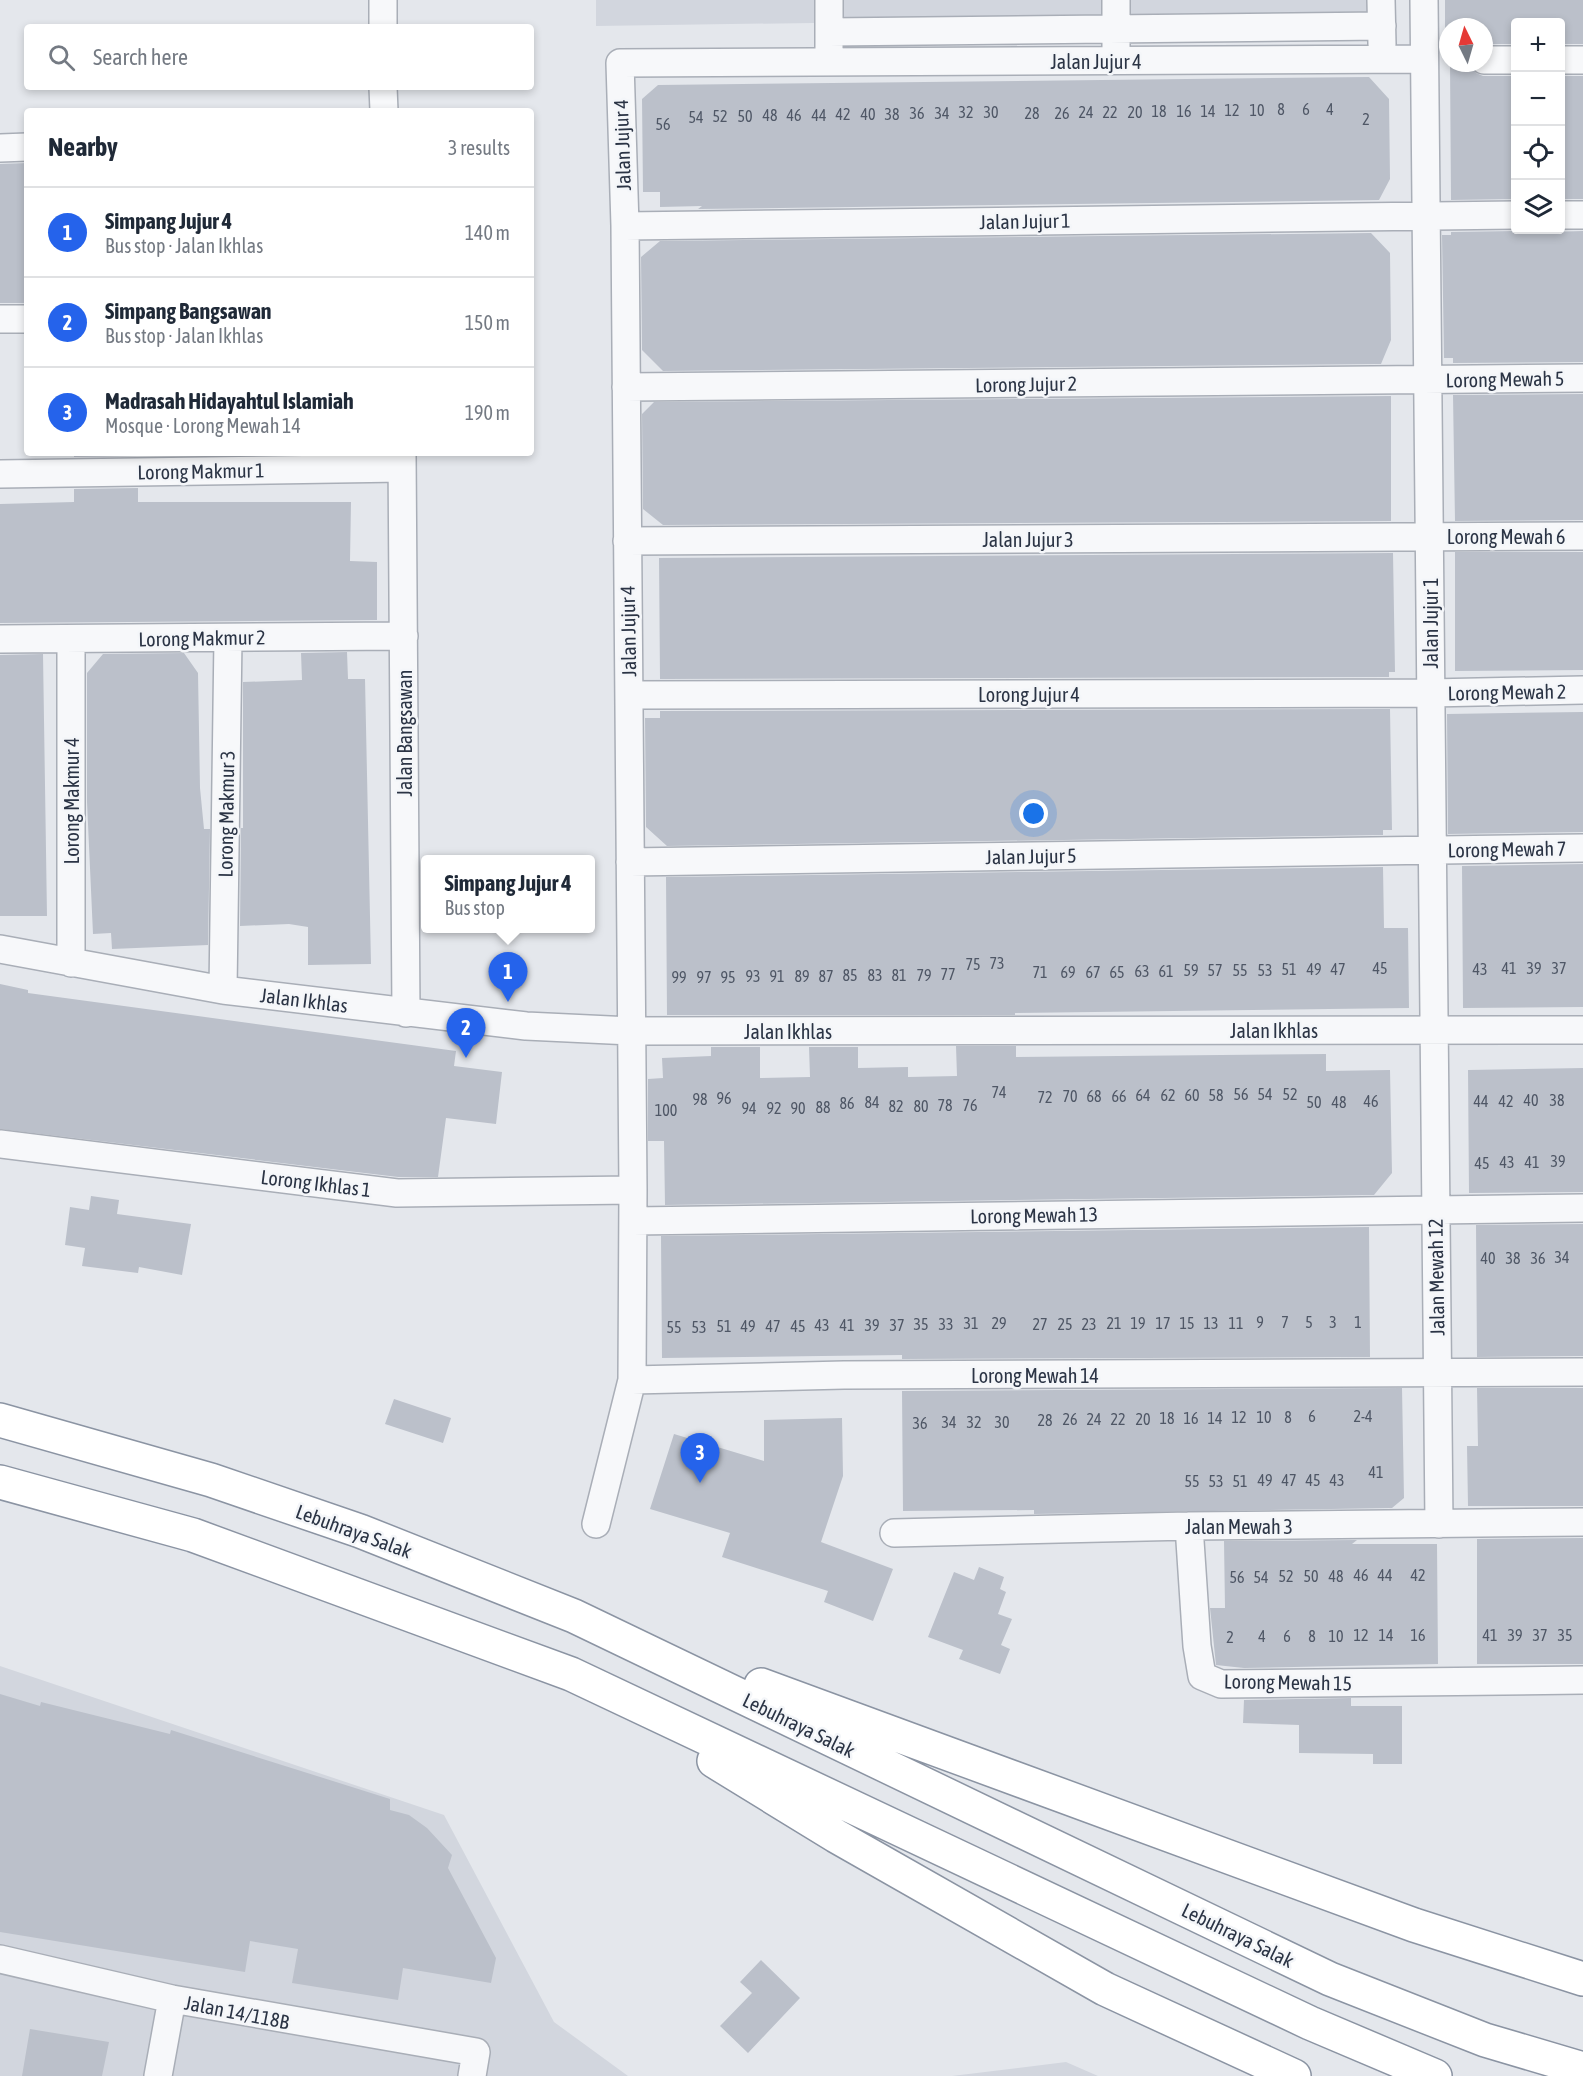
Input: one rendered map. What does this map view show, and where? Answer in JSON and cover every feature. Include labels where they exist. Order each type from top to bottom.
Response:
[{"type":"highway","name":"Lebuhraya Salak","points":[[0,1420],[222,1484],[360,1531],[574,1616],[1330,1979],[1485,2040],[1583,2069]]},
{"type":"highway","points":[[0,1482],[193,1535],[572,1674],[1310,2023],[1435,2076]]},
{"type":"highway","points":[[574,1616],[1385,1915],[1583,1979]]},
{"type":"highway","points":[[572,1674],[836,1836],[1105,1989],[1294,2076]]},
{"type":"street","points":[[383,0],[383,24]]},
{"type":"street","points":[[829,0],[829,62]]},
{"type":"street","points":[[1116,0],[1116,61]]},
{"type":"street","name":"Jalan Jujur 1","points":[[1424,0],[1434,1030]]},
{"type":"street","points":[[829,32],[1116,28],[1382,13],[1383,59]]},
{"type":"street","name":"Jalan Jujur 4","points":[[631,1031],[625,226],[620,63],[1424,59]]},
{"type":"street","points":[[1493,60],[1511,60]]},
{"type":"street","points":[[1565,60],[1583,60]]},
{"type":"street","points":[[383,90],[384,108]]},
{"type":"street","points":[[0,148],[24,147]]},
{"type":"street","points":[[1425,216],[1511,215]]},
{"type":"street","points":[[1565,215],[1583,215]]},
{"type":"street","name":"Jalan Jujur 1","points":[[625,226],[1425,216]]},
{"type":"street","points":[[0,319],[24,319]]},
{"type":"street","name":"Lorong Mewah 5","points":[[1427,380],[1583,378]]},
{"type":"street","name":"Lorong Jujur 2","points":[[626,387],[1427,380]]},
{"type":"street","name":"Lorong Makmur 1","points":[[0,474],[402,461]]},
{"type":"street","name":"Jalan Bangsawan","points":[[402,461],[406,1013]]},
{"type":"street","name":"Lorong Mewah 6","points":[[1429,536],[1583,536]]},
{"type":"street","name":"Jalan Jujur 3","points":[[627,541],[1429,536]]},
{"type":"street","name":"Lorong Makmur 2","points":[[0,639],[404,636]]},
{"type":"street","name":"Lorong Makmur 3","points":[[223,990],[228,638]]},
{"type":"street","name":"Lorong Makmur 4","points":[[71,639],[71,963]]},
{"type":"street","name":"Lorong Mewah 2","points":[[1430,693],[1583,690]]},
{"type":"street","name":"Lorong Jujur 4","points":[[629,694],[1430,693]]},
{"type":"street","name":"Lorong Mewah 7","points":[[1432,850],[1583,848]]},
{"type":"street","name":"Jalan Jujur 5","points":[[630,862],[1432,850]]},
{"type":"street","name":"Jalan Ikhlas","points":[[0,949],[223,990],[526,1026],[631,1031],[1583,1030]]},
{"type":"street","name":"Jalan Mewah 12","points":[[1434,1030],[1439,1524]]},
{"type":"street","points":[[596,1524],[632,1380],[631,1031]]},
{"type":"street","name":"Lorong Ikhlas 1","points":[[0,1144],[397,1193],[633,1190]]},
{"type":"street","name":"Lorong Mewah 13","points":[[633,1221],[1583,1208]]},
{"type":"street","name":"Lorong Mewah 14","points":[[632,1380],[844,1374],[1437,1375],[1583,1372]]},
{"type":"street","name":"Jalan Mewah 3","points":[[894,1533],[1189,1526],[1583,1522]]},
{"type":"street","name":"Lorong Mewah 15","points":[[1189,1526],[1197,1646],[1203,1676],[1221,1684],[1583,1680]]},
{"type":"street","name":"Jalan 14/118B","points":[[0,1959],[171,1999],[474,2064]]},
{"type":"street","points":[[158,2076],[171,1999]]},
{"type":"shaded area","points":[[596,0],[1371,0],[1371,15],[596,26]]},
{"type":"shaded area","points":[[0,1666],[444,1815],[554,2022],[628,2076],[0,2076]]},
{"type":"shaded area","points":[[1066,2062],[1098,2076],[952,2076]]},
{"type":"building","points":[[1445,0],[1583,0],[1583,44],[1565,44],[1565,18],[1511,18],[1511,44],[1493,44],[1493,18],[1445,18]]},
{"type":"building","points":[[1450,72],[1475,72],[1483,76],[1511,76],[1511,199],[1451,200]]},
{"type":"building","points":[[1565,76],[1583,76],[1583,199],[1565,199]]},
{"type":"building","points":[[1369,77],[1389,99],[1390,179],[1379,200],[698,209],[702,206],[660,207],[660,192],[643,192],[642,99],[658,85]]},
{"type":"building","points":[[24,163],[24,303],[0,303],[0,164]]},
{"type":"building","points":[[1511,231],[1511,234],[1565,234],[1565,232],[1583,231],[1583,362],[1453,363],[1453,358],[1444,358],[1442,235],[1451,235],[1451,232]]},
{"type":"building","points":[[1371,233],[1390,253],[1391,340],[1381,364],[663,371],[642,350],[641,257],[660,241]]},
{"type":"building","points":[[1583,394],[1583,520],[1455,521],[1453,395]]},
{"type":"building","points":[[1391,396],[1391,521],[663,525],[643,509],[642,414],[654,402]]},
{"type":"building","points":[[74,456],[138,456],[74,457]]},
{"type":"building","points":[[138,488],[138,502],[351,502],[350,561],[377,562],[377,620],[0,623],[0,504],[74,502],[74,489]]},
{"type":"building","points":[[1455,552],[1583,552],[1583,670],[1455,671]]},
{"type":"building","points":[[1393,553],[1395,672],[1389,672],[1389,677],[660,679],[659,558]]},
{"type":"building","points":[[347,652],[348,679],[365,679],[371,964],[308,965],[308,927],[289,924],[240,926],[243,682],[302,680],[301,653]]},
{"type":"building","points":[[184,653],[198,673],[200,788],[204,829],[210,829],[208,945],[112,949],[111,933],[93,934],[87,802],[87,673],[103,654]]},
{"type":"building","points":[[43,654],[47,916],[0,916],[0,655]]},
{"type":"building","points":[[1390,709],[1392,830],[1383,830],[1383,835],[667,846],[646,827],[645,718],[660,718],[660,711]]},
{"type":"building","points":[[1583,712],[1583,832],[1448,834],[1447,714]]},
{"type":"building","points":[[1583,864],[1583,1007],[1463,1008],[1462,866]]},
{"type":"building","points":[[1383,867],[1384,928],[1408,928],[1409,1008],[1015,1013],[1015,1015],[667,1015],[666,877]]},
{"type":"building","points":[[0,984],[28,990],[28,993],[456,1051],[454,1066],[502,1072],[496,1124],[446,1118],[438,1177],[398,1177],[0,1129]]},
{"type":"building","points":[[956,1046],[1016,1046],[1016,1057],[1326,1054],[1326,1071],[1390,1070],[1392,1173],[1374,1195],[665,1205],[664,1141],[648,1141],[648,1079],[663,1078],[662,1058],[711,1056],[711,1047],[760,1047],[760,1078],[810,1077],[809,1047],[858,1047],[858,1068],[908,1067],[908,1077],[957,1076]]},
{"type":"building","points":[[1583,1068],[1583,1192],[1469,1193],[1468,1070]]},
{"type":"building","points":[[91,1196],[119,1200],[117,1214],[191,1224],[182,1275],[139,1267],[138,1273],[82,1266],[85,1248],[65,1245],[70,1207],[89,1210]]},
{"type":"building","points":[[1583,1224],[1583,1356],[1477,1357],[1476,1225]]},
{"type":"building","points":[[1369,1227],[1370,1357],[902,1359],[902,1355],[662,1358],[661,1236]]},
{"type":"building","points":[[1402,1388],[1404,1498],[1392,1508],[1034,1514],[1034,1510],[903,1511],[902,1391]]},
{"type":"building","points":[[1477,1388],[1583,1388],[1583,1506],[1468,1506],[1467,1446],[1478,1446]]},
{"type":"building","points":[[394,1399],[451,1418],[443,1443],[385,1424]]},
{"type":"building","points":[[842,1418],[843,1476],[821,1542],[893,1569],[873,1621],[824,1602],[828,1591],[722,1557],[730,1533],[650,1509],[674,1434],[764,1461],[764,1420]]},
{"type":"building","points":[[1583,1538],[1583,1664],[1477,1664],[1477,1539]]},
{"type":"building","points":[[1357,1540],[1352,1544],[1437,1544],[1438,1664],[1244,1668],[1216,1665],[1210,1608],[1225,1608],[1224,1541]]},
{"type":"building","points":[[979,1567],[1004,1577],[1000,1589],[1006,1592],[998,1614],[1012,1619],[1001,1645],[1010,1649],[1000,1674],[959,1659],[963,1650],[928,1637],[954,1572],[974,1580]]},
{"type":"building","points":[[0,1694],[40,1706],[41,1702],[170,1734],[171,1730],[390,1799],[390,1810],[409,1815],[427,1828],[452,1855],[448,1868],[496,1958],[491,1983],[403,1968],[398,2000],[292,1983],[298,1949],[250,1941],[245,1972],[0,1932]]},
{"type":"building","points":[[1351,1698],[1351,1706],[1402,1706],[1402,1764],[1373,1764],[1373,1754],[1299,1753],[1299,1725],[1243,1723],[1244,1700]]},
{"type":"building","points":[[761,1960],[800,1998],[748,2053],[720,2026],[752,1993],[740,1982]]},
{"type":"building","points":[[30,2029],[109,2042],[102,2076],[22,2076]]},
{"type":"place","name":"Simpang Jujur 4","points":[[508,1002]]},
{"type":"place","name":"Simpang Bangsawan","points":[[466,1058]]},
{"type":"place","name":"Madrasah Hidayahtul Islamiah","points":[[700,1483]]}]
